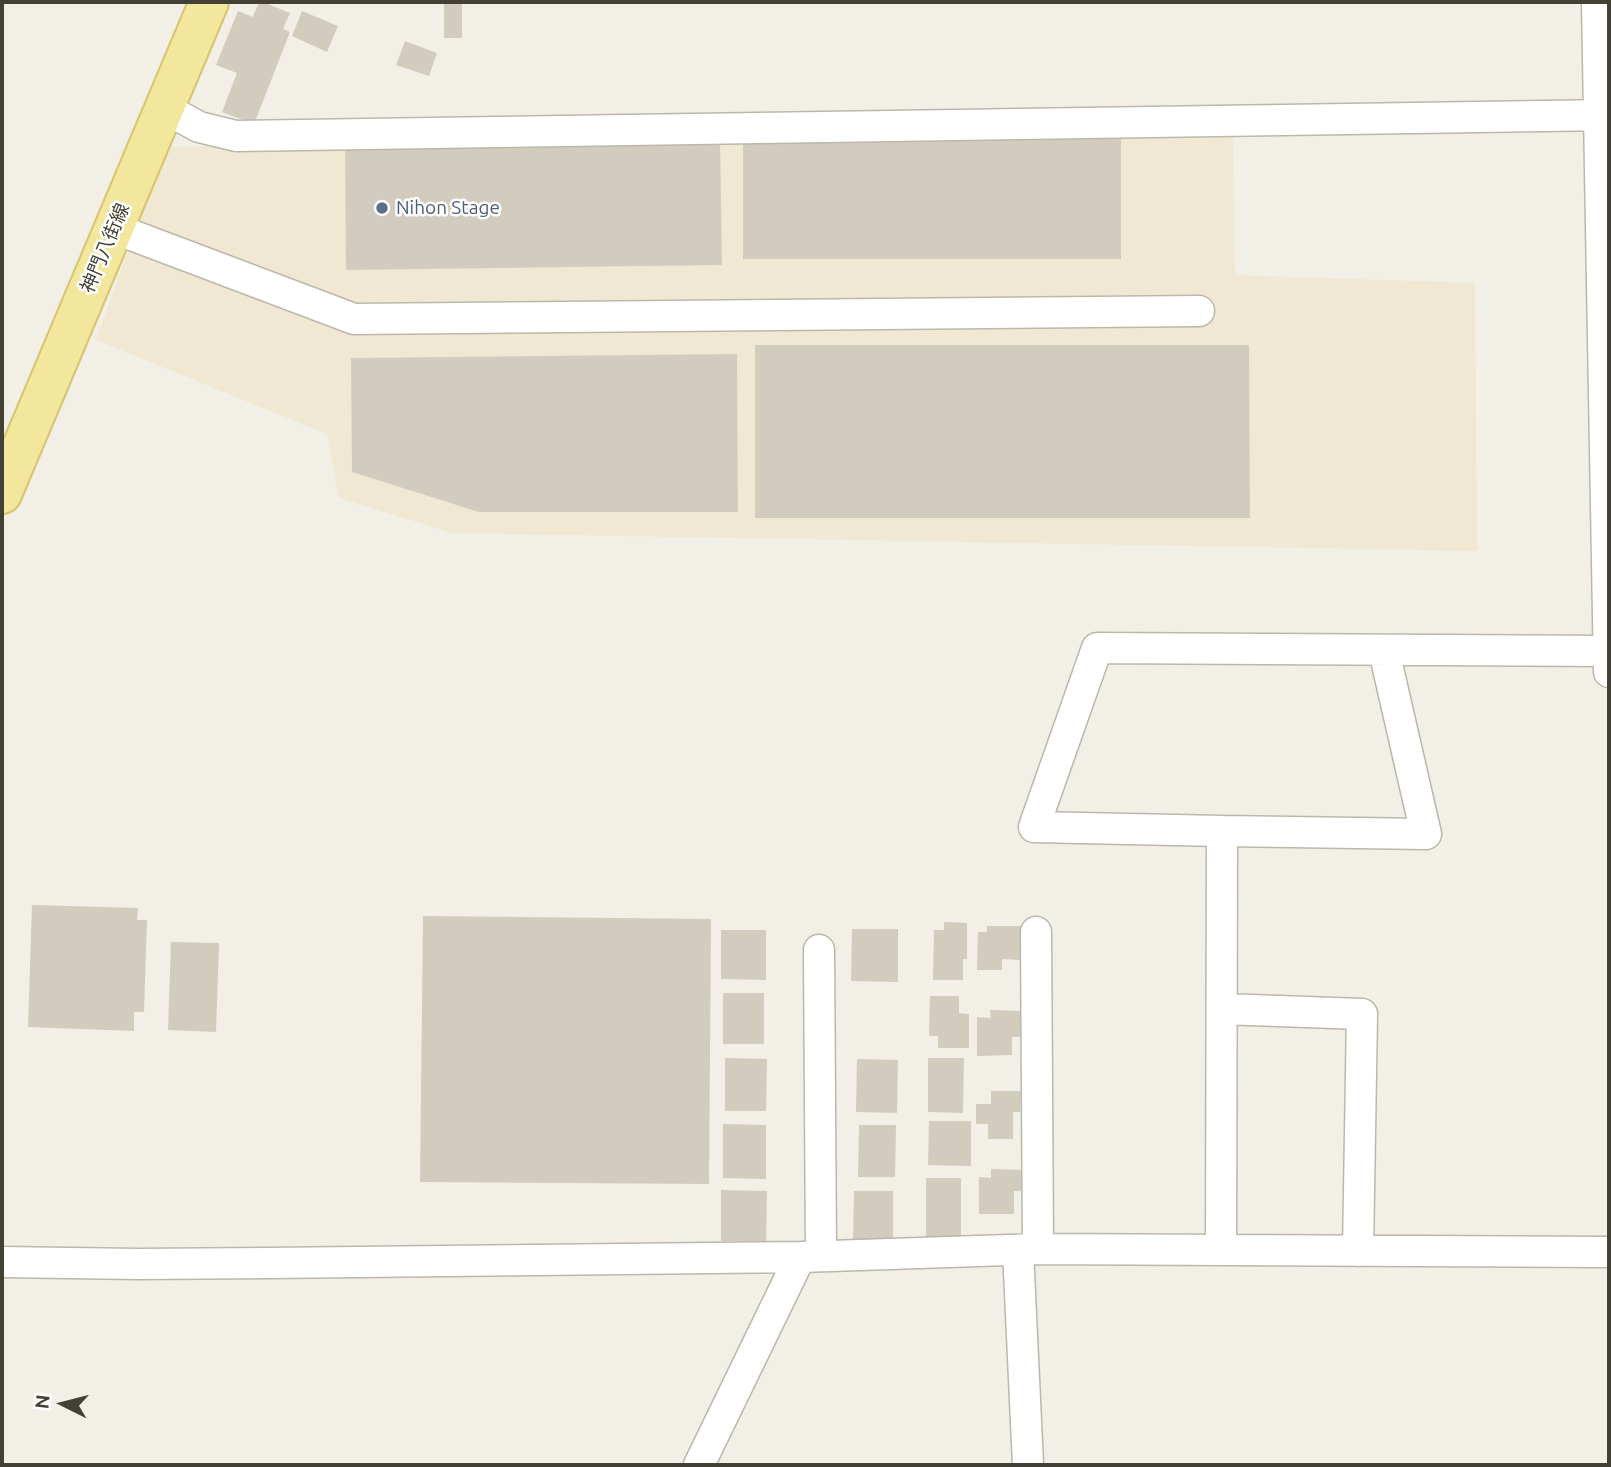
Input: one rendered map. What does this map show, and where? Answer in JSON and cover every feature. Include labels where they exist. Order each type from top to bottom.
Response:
[{"type":"main road","name":"神門八街線","points":[[2,494],[209,2]]},
{"type":"street","points":[[1597,2],[1604,115],[1609,672]]},
{"type":"street","points":[[164,108],[199,127],[236,136],[1604,115]]},
{"type":"street","points":[[113,228],[354,319],[1199,311]]},
{"type":"street","points":[[1384,651],[1426,834],[1034,827],[1097,648],[1609,651]]},
{"type":"street","points":[[1221,1250],[1222,831]]},
{"type":"street","points":[[1028,1465],[1028,1249],[1036,932]]},
{"type":"street","points":[[699,1465],[811,1257],[820,950]]},
{"type":"street","points":[[1222,1009],[1362,1014],[1358,1251]]},
{"type":"street","points":[[2,1262],[256,1264],[811,1257],[1028,1249],[1609,1252]]},
{"type":"shaded area","points":[[1233,127],[1235,275],[1475,283],[1477,551],[452,533],[339,498],[327,434],[96,340],[133,236],[169,147]]},
{"type":"building","points":[[259,2],[290,13],[283,29],[290,32],[254,124],[222,112],[237,73],[216,65],[238,11],[253,17]]},
{"type":"building","points":[[444,2],[462,2],[462,38],[444,38]]},
{"type":"building","points":[[302,11],[338,26],[327,52],[292,36]]},
{"type":"building","points":[[405,41],[437,53],[429,76],[396,65]]},
{"type":"building","points":[[743,139],[1121,139],[1121,259],[743,259]]},
{"type":"building","points":[[720,140],[722,265],[346,270],[345,146]]},
{"type":"building","points":[[755,345],[1249,345],[1250,518],[755,518]]},
{"type":"building","points":[[737,354],[738,512],[479,512],[352,472],[351,358]]},
{"type":"building","points":[[32,905],[138,908],[137,920],[147,920],[144,1012],[134,1012],[134,1031],[28,1027]]},
{"type":"building","points":[[423,916],[711,919],[709,1184],[420,1182]]},
{"type":"building","points":[[944,922],[967,923],[967,959],[963,959],[963,980],[933,980],[934,930],[944,930]]},
{"type":"building","points":[[987,926],[1021,926],[1020,960],[1002,959],[1002,970],[977,970],[978,932],[987,932]]},
{"type":"building","points":[[852,929],[898,929],[898,982],[851,981]]},
{"type":"building","points":[[721,930],[766,930],[766,980],[721,979]]},
{"type":"building","points":[[171,942],[219,943],[216,1032],[168,1030]]},
{"type":"building","points":[[723,993],[764,993],[764,1044],[723,1044]]},
{"type":"building","points":[[930,996],[959,996],[959,1013],[969,1014],[969,1048],[938,1048],[938,1036],[929,1036]]},
{"type":"building","points":[[990,1010],[1021,1011],[1021,1037],[1012,1037],[1012,1055],[977,1056],[977,1017],[991,1018]]},
{"type":"building","points":[[725,1058],[767,1059],[766,1111],[725,1111]]},
{"type":"building","points":[[928,1058],[964,1058],[963,1113],[928,1112]]},
{"type":"building","points":[[857,1059],[898,1060],[897,1113],[856,1112]]},
{"type":"building","points":[[991,1091],[1021,1091],[1020,1112],[1013,1112],[1013,1139],[988,1139],[988,1124],[976,1124],[976,1104],[991,1104]]},
{"type":"building","points":[[929,1121],[971,1121],[971,1166],[928,1165]]},
{"type":"building","points":[[723,1124],[766,1125],[766,1179],[723,1178]]},
{"type":"building","points":[[859,1125],[896,1125],[895,1177],[858,1177]]},
{"type":"building","points":[[991,1169],[1024,1170],[1024,1191],[1014,1191],[1014,1214],[979,1214],[979,1177],[991,1178]]},
{"type":"building","points":[[926,1178],[961,1178],[961,1238],[926,1237]]},
{"type":"building","points":[[721,1190],[767,1191],[766,1241],[721,1241]]},
{"type":"building","points":[[854,1191],[893,1191],[893,1242],[853,1242]]},
{"type":"place","name":"Nihon Stage","points":[[382,208]]}]
